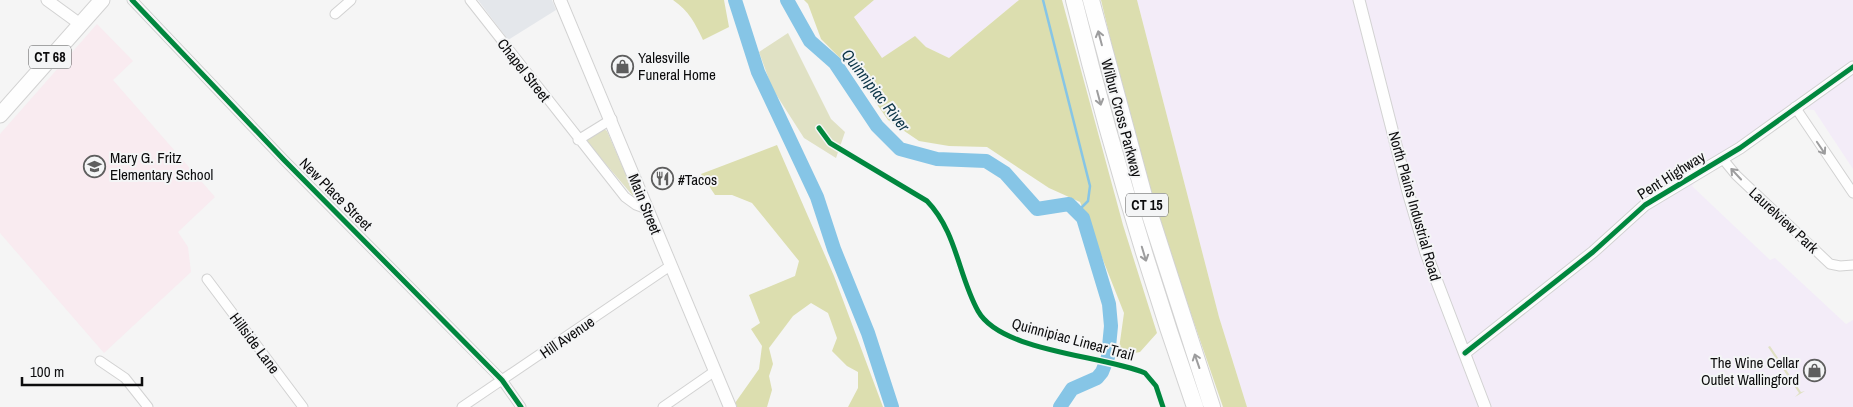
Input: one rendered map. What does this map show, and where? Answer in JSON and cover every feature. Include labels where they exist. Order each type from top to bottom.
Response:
[{"type":"highway","name":"Wilbur Cross Parkway","points":[[1074,0],[1111,142],[1144,254],[1196,407]]},
{"type":"highway","name":"Wilbur Cross Parkway","points":[[1091,0],[1144,196],[1212,407]]},
{"type":"main road","name":"CT 68","points":[[0,115],[102,0]]},
{"type":"main road","name":"Main Street","points":[[560,0],[612,119],[670,266],[730,407]]},
{"type":"street","points":[[47,0],[80,24]]},
{"type":"street","name":"New Place Street","points":[[132,0],[284,160],[502,380],[521,407]]},
{"type":"street","points":[[335,14],[351,0]]},
{"type":"street","name":"Chapel Street","points":[[470,0],[627,200],[647,209]]},
{"type":"street","name":"North Plains Industrial Road","points":[[1359,0],[1414,211],[1436,282],[1485,407]]},
{"type":"street","name":"Pent Highway","points":[[1465,353],[1593,252],[1645,205],[1722,158],[1853,67]]},
{"type":"street","points":[[1795,107],[1853,193]]},
{"type":"street","points":[[578,140],[612,119]]},
{"type":"street","name":"Laurelview Park","points":[[1722,158],[1736,175],[1830,264],[1840,266],[1853,265]]},
{"type":"street","name":"Hill Avenue","points":[[462,407],[670,266]]},
{"type":"street","name":"Hillside Lane","points":[[207,279],[303,407]]},
{"type":"street","points":[[100,361],[125,378],[148,407]]},
{"type":"street","points":[[663,407],[716,371]]},
{"type":"shaded area","points":[[478,0],[552,0],[556,10],[508,40]]},
{"type":"shaded area","points":[[874,0],[1019,0],[949,58],[926,47],[882,59],[854,17]]},
{"type":"shaded area","points":[[1137,0],[1853,0],[1853,169],[1814,110],[1802,109],[1700,177],[1692,186],[1770,260],[1775,258],[1846,324],[1853,320],[1853,407],[1247,407],[1219,317]]},
{"type":"shaded area","name":"Mary G. Fritz Elementary School","points":[[97,24],[133,61],[113,80],[215,197],[178,232],[188,247],[191,272],[104,353],[0,233],[0,134]]},
{"type":"green space","points":[[673,0],[724,0],[729,27],[703,40],[691,18]]},
{"type":"green space","points":[[804,0],[874,0],[854,17],[882,58],[915,36],[926,47],[949,58],[1019,0],[1062,0],[1123,225],[1157,333],[1140,352],[1118,356],[1124,313],[1080,202],[1049,188],[987,147],[949,146],[919,141],[888,120],[855,73],[821,39],[808,4]]},
{"type":"green space","points":[[1101,0],[1137,0],[1219,317],[1247,407],[1223,407],[1179,279],[1133,134]]},
{"type":"green space","points":[[788,33],[831,119],[845,132],[836,158],[804,138],[772,88],[759,52]]},
{"type":"green space","points":[[604,129],[607,131],[634,193],[633,196],[587,142],[587,139]]},
{"type":"green space","points":[[777,145],[834,276],[883,407],[848,407],[858,388],[858,372],[847,366],[832,351],[837,338],[828,313],[811,303],[793,316],[769,348],[773,364],[769,376],[772,390],[767,407],[737,407],[735,403],[759,369],[762,346],[751,329],[760,323],[749,295],[795,276],[799,261],[752,203],[732,195],[715,195],[701,174]]},
{"type":"green space","points":[[1770,346],[1801,392],[1805,391],[1795,397],[1799,393],[1768,347]]},
{"type":"waterway","points":[[735,0],[758,72],[817,197],[834,249],[868,333],[892,407]]},
{"type":"waterway","name":"Quinnipiac River","points":[[787,0],[810,41],[835,63],[877,126],[900,149],[937,159],[986,161],[1005,173],[1037,209],[1069,204],[1083,218],[1109,304],[1111,326],[1108,357],[1102,372],[1097,378],[1072,389],[1060,407]]},
{"type":"waterway","points":[[1043,0],[1090,186],[1088,201],[1077,212]]},
{"type":"cycle path","points":[[132,0],[284,160],[502,380],[521,407]]},
{"type":"cycle path","points":[[1465,353],[1593,252],[1645,205],[1740,148],[1853,67]]},
{"type":"cycle path","name":"Quinnipiac Linear Trail","points":[[819,128],[830,143],[927,201],[945,226],[971,297],[978,311],[990,325],[1030,344],[1145,373],[1156,386],[1163,407]]},
{"type":"place","name":"Yalesville Funeral Home","points":[[622,66]]},
{"type":"place","name":"Mary G. Fritz Elementary School","points":[[94,166]]},
{"type":"place","name":"#Tacos","points":[[662,179]]},
{"type":"place","name":"The Wine Cellar Outlet Wallingford","points":[[1815,371]]}]
